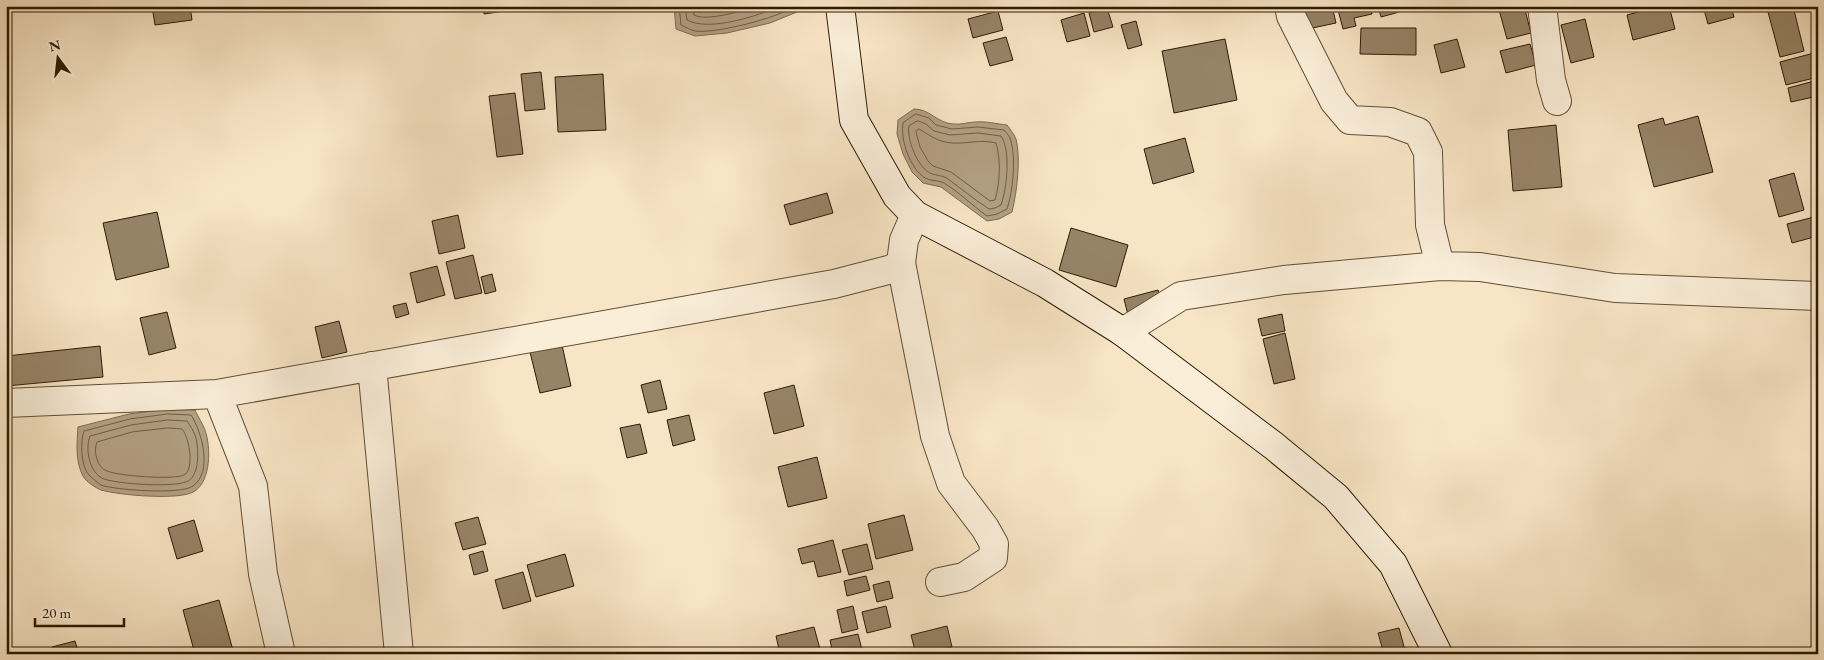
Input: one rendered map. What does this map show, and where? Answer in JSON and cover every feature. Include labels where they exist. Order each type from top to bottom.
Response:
[{"type":"street","points":[[840,6],[854,120],[897,196],[915,215],[1044,283],[1123,332],[1274,446],[1336,497],[1393,564],[1438,654]]},
{"type":"street","points":[[1289,6],[1291,16],[1334,101],[1350,120],[1390,122],[1418,132],[1428,152],[1430,225],[1440,266]]},
{"type":"street","points":[[1542,6],[1551,80],[1557,101]]},
{"type":"street","points":[[915,215],[904,240],[901,263],[935,436],[950,483],[985,528],[994,544],[993,558],[964,577],[940,582]]},
{"type":"street","points":[[6,403],[217,394],[834,284],[892,269],[901,263]]},
{"type":"street","points":[[1123,332],[1180,296],[1284,280],[1440,266],[1480,267],[1615,288],[1818,296]]},
{"type":"street","points":[[372,366],[399,654]]},
{"type":"street","points":[[217,394],[252,486],[263,574],[280,654]]},
{"type":"water","points":[[674,6],[799,6],[797,12],[770,23],[727,33],[695,36],[676,29]]},
{"type":"water","points":[[914,109],[925,111],[947,123],[984,122],[1007,125],[1016,139],[1018,156],[1017,185],[1012,212],[999,219],[987,221],[941,187],[923,183],[912,172],[903,154],[897,134],[898,120]]},
{"type":"water","points":[[167,409],[195,410],[205,430],[209,454],[207,471],[200,486],[195,491],[177,496],[121,494],[101,490],[84,478],[80,470],[78,458],[78,427],[129,414]]},
{"type":"building","points":[[152,6],[190,6],[192,20],[155,25]]},
{"type":"building","points":[[483,6],[511,6],[512,10],[484,14]]},
{"type":"building","points":[[1323,6],[1332,6],[1336,23],[1303,30],[1299,12]]},
{"type":"building","points":[[1337,6],[1370,6],[1372,14],[1354,18],[1356,26],[1343,29]]},
{"type":"building","points":[[1378,6],[1414,6],[1414,8],[1381,17]]},
{"type":"building","points":[[1498,6],[1524,6],[1531,33],[1507,39]]},
{"type":"building","points":[[1660,6],[1669,6],[1675,29],[1633,40],[1627,15]]},
{"type":"building","points":[[1703,6],[1731,6],[1734,17],[1708,24]]},
{"type":"building","points":[[1793,6],[1804,51],[1780,57],[1768,12]]},
{"type":"building","points":[[1107,8],[1113,27],[1094,32],[1089,13]]},
{"type":"building","points":[[998,11],[1003,30],[973,38],[968,19]]},
{"type":"building","points":[[1084,13],[1090,36],[1067,42],[1061,20]]},
{"type":"building","points":[[1585,19],[1594,57],[1571,63],[1561,25]]},
{"type":"building","points":[[1136,21],[1142,45],[1128,49],[1121,25]]},
{"type":"building","points":[[1361,28],[1416,28],[1416,55],[1360,54]]},
{"type":"building","points":[[1006,37],[1013,60],[990,66],[983,43]]},
{"type":"building","points":[[1225,39],[1237,100],[1174,113],[1162,51]]},
{"type":"building","points":[[1457,39],[1465,67],[1441,73],[1434,45]]},
{"type":"building","points":[[1530,44],[1536,65],[1506,73],[1500,51]]},
{"type":"building","points":[[1818,52],[1818,77],[1786,85],[1780,62]]},
{"type":"building","points":[[541,72],[545,109],[525,111],[521,74]]},
{"type":"building","points":[[603,74],[606,130],[558,132],[555,77]]},
{"type":"building","points":[[1818,80],[1818,96],[1791,102],[1788,88]]},
{"type":"building","points":[[515,93],[523,154],[497,157],[489,96]]},
{"type":"building","points":[[1698,116],[1713,172],[1654,187],[1638,125],[1663,118],[1665,125]]},
{"type":"building","points":[[1556,125],[1562,187],[1513,191],[1508,130]]},
{"type":"building","points":[[1185,138],[1194,172],[1153,184],[1144,149]]},
{"type":"building","points":[[1794,173],[1804,210],[1779,217],[1769,180]]},
{"type":"building","points":[[827,193],[833,213],[790,225],[784,205]]},
{"type":"building","points":[[157,212],[169,267],[116,280],[103,223]]},
{"type":"building","points":[[458,215],[465,248],[439,254],[432,221]]},
{"type":"building","points":[[1814,217],[1818,236],[1792,243],[1787,224]]},
{"type":"building","points":[[1071,228],[1128,245],[1116,287],[1059,270]]},
{"type":"building","points":[[473,255],[482,293],[455,299],[446,262]]},
{"type":"building","points":[[437,266],[445,295],[417,303],[410,273]]},
{"type":"building","points":[[492,274],[496,291],[485,294],[481,277]]},
{"type":"building","points":[[1158,290],[1162,306],[1128,315],[1124,299]]},
{"type":"building","points":[[406,303],[409,314],[396,318],[393,306]]},
{"type":"building","points":[[167,312],[176,348],[149,355],[140,318]]},
{"type":"building","points":[[1282,314],[1285,331],[1262,336],[1258,319]]},
{"type":"building","points":[[339,321],[347,352],[322,358],[315,327]]},
{"type":"building","points":[[1285,333],[1295,379],[1274,384],[1263,339]]},
{"type":"building","points":[[562,345],[571,386],[540,393],[530,352]]},
{"type":"building","points":[[100,346],[103,377],[6,386],[6,356]]},
{"type":"building","points":[[660,380],[667,409],[648,413],[641,385]]},
{"type":"building","points":[[794,385],[804,426],[774,434],[764,393]]},
{"type":"building","points":[[689,415],[695,440],[673,446],[667,420]]},
{"type":"building","points":[[640,424],[647,453],[627,458],[620,428]]},
{"type":"building","points":[[817,457],[827,498],[788,507],[778,467]]},
{"type":"building","points":[[904,515],[913,550],[876,559],[868,524]]},
{"type":"building","points":[[478,517],[486,544],[463,550],[455,523]]},
{"type":"building","points":[[194,520],[203,551],[177,559],[168,528]]},
{"type":"building","points":[[833,540],[841,572],[818,577],[814,561],[802,564],[798,549]]},
{"type":"building","points":[[867,544],[873,569],[849,575],[842,550]]},
{"type":"building","points":[[483,551],[488,571],[474,575],[469,555]]},
{"type":"building","points":[[565,554],[574,586],[536,597],[527,565]]},
{"type":"building","points":[[523,572],[531,601],[503,609],[495,580]]},
{"type":"building","points":[[866,576],[870,590],[847,596],[844,581]]},
{"type":"building","points":[[889,581],[893,598],[877,602],[873,585]]},
{"type":"building","points":[[219,600],[234,654],[195,654],[183,610]]},
{"type":"building","points":[[853,606],[858,629],[842,633],[837,610]]},
{"type":"building","points":[[886,606],[891,627],[867,633],[862,612]]},
{"type":"building","points":[[947,626],[952,647],[924,654],[916,654],[911,635]]},
{"type":"building","points":[[814,627],[821,653],[780,654],[776,636]]},
{"type":"building","points":[[1399,628],[1406,654],[1384,654],[1378,633]]},
{"type":"building","points":[[858,634],[863,654],[833,654],[830,640]]},
{"type":"building","points":[[75,641],[79,654],[54,654],[52,647]]},
{"type":"building","points":[[1379,649],[1380,654],[1361,654]]}]
